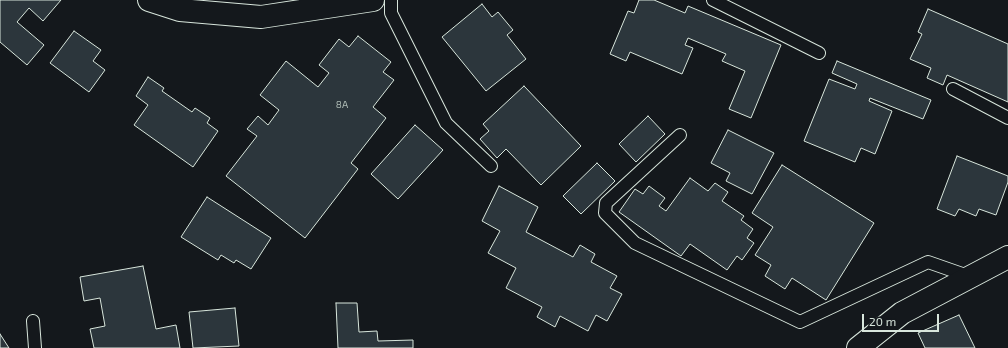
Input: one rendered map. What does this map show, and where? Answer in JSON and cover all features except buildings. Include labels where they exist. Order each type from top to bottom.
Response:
[{"type":"street","points":[[149,0],[180,10],[261,17],[373,0]]},
{"type":"street","points":[[858,348],[902,313],[1008,257]]},
{"type":"lane","points":[[391,0],[391,13],[446,123],[491,166]]},
{"type":"lane","points":[[713,0],[819,53]]},
{"type":"lane","points":[[953,89],[1008,118]]},
{"type":"lane","points":[[680,135],[606,203],[605,213],[636,243],[643,247],[800,322],[928,262],[971,277]]},
{"type":"lane","points":[[33,321],[35,348]]}]
